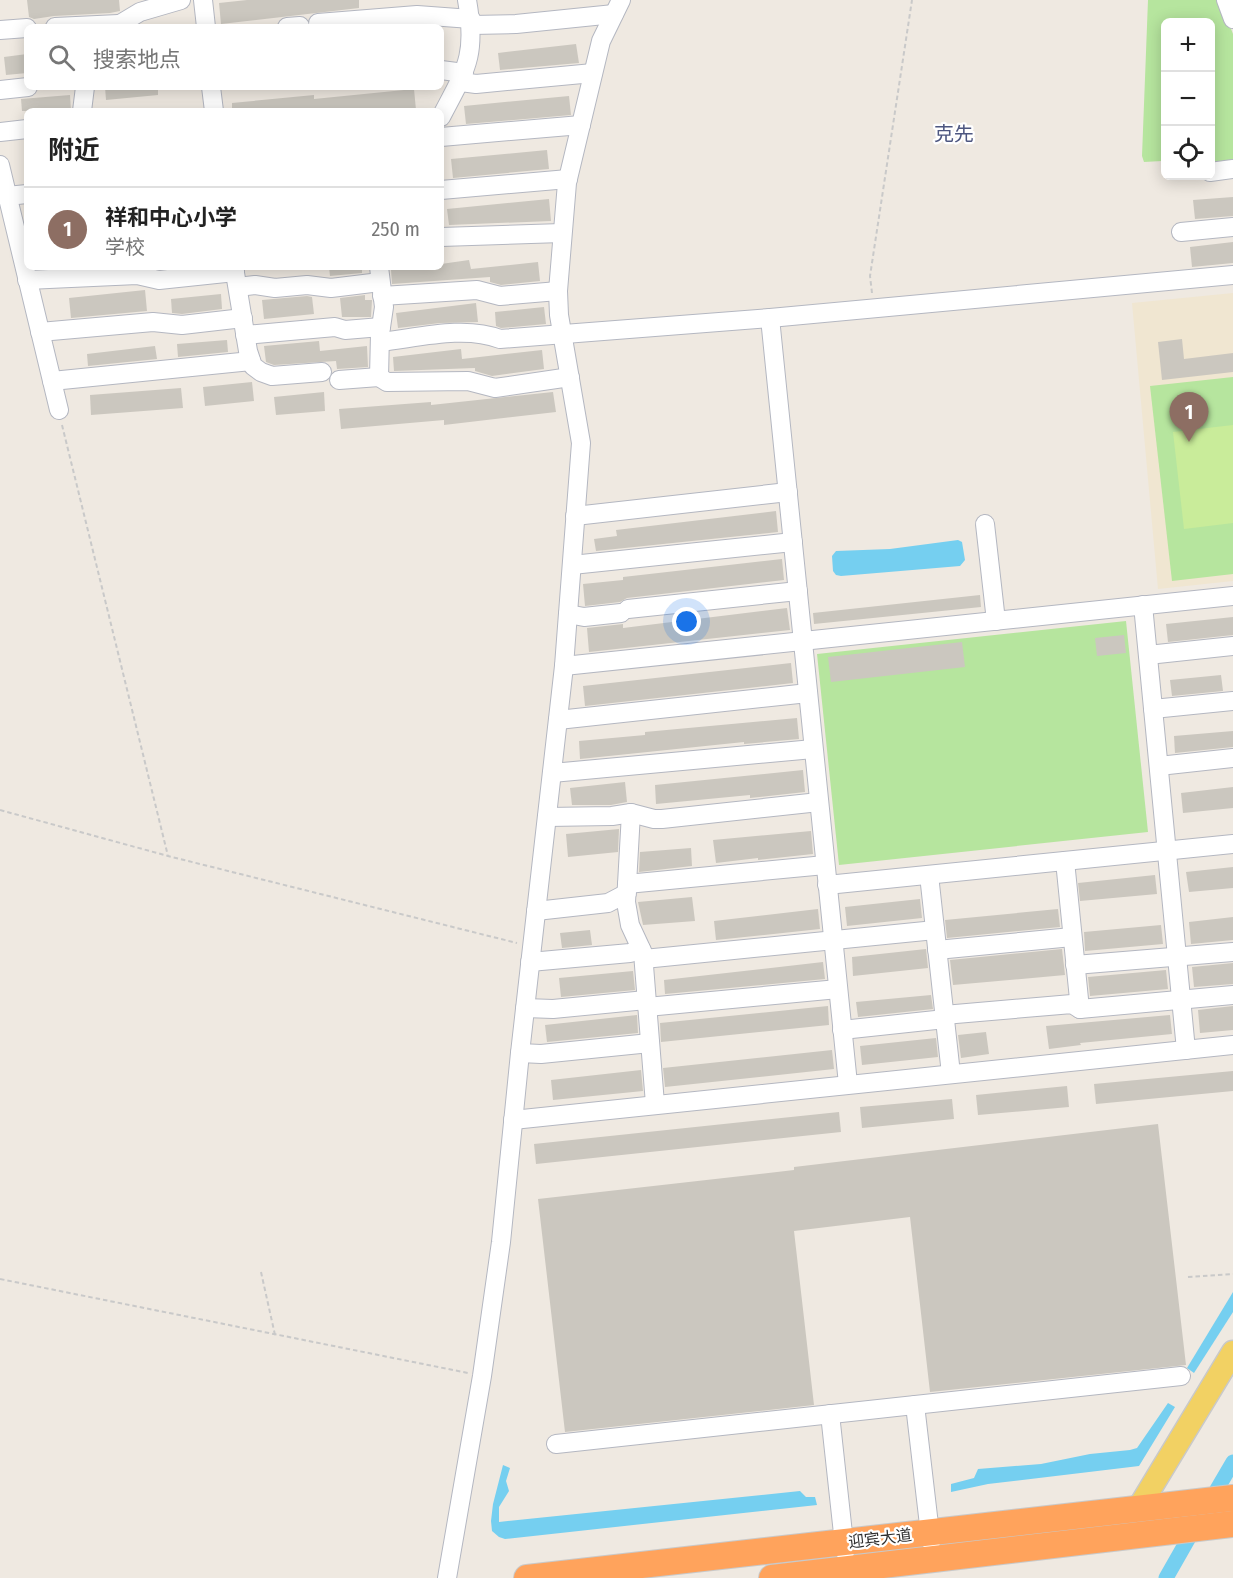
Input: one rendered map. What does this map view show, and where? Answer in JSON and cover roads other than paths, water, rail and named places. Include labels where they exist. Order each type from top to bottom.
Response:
[{"type":"highway","name":"迎宾大道","points":[[526,1578],[1218,1500]]},
{"type":"highway","name":"迎宾大道","points":[[772,1578],[1233,1524]]},
{"type":"main road","points":[[1138,1509],[1233,1352]]},
{"type":"street","points":[[119,24],[140,12],[181,0]]},
{"type":"street","points":[[203,0],[206,24]]},
{"type":"street","points":[[444,111],[462,78],[470,57],[471,22],[467,0]]},
{"type":"street","points":[[1227,0],[1233,19]]},
{"type":"street","points":[[314,24],[417,15],[471,22],[516,24],[618,7]]},
{"type":"street","points":[[447,1578],[482,1376],[501,1242],[564,666],[581,443],[559,315],[558,291],[562,233],[568,179],[593,73],[601,41],[618,7]]},
{"type":"street","points":[[0,30],[24,28]]},
{"type":"street","points":[[444,71],[476,84],[593,73]]},
{"type":"street","points":[[0,90],[24,87]]},
{"type":"street","points":[[82,108],[85,90]]},
{"type":"street","points":[[212,90],[214,108]]},
{"type":"street","points":[[444,137],[581,125]]},
{"type":"street","points":[[0,132],[24,129]]},
{"type":"street","points":[[0,165],[7,196],[23,241]]},
{"type":"street","points":[[1215,171],[1233,169]]},
{"type":"street","points":[[444,189],[568,179]]},
{"type":"street","points":[[7,196],[24,194]]},
{"type":"street","points":[[1181,232],[1233,227]]},
{"type":"street","points":[[444,237],[562,233]]},
{"type":"street","points":[[26,270],[58,410]]},
{"type":"street","points":[[27,280],[137,275],[159,280],[236,275],[255,285],[275,288],[307,285],[331,288],[380,282],[477,290],[500,296],[558,291]]},
{"type":"street","points":[[236,275],[253,366],[272,376],[322,372]]},
{"type":"street","points":[[40,332],[153,322],[244,327],[335,327],[380,334],[465,332],[485,334],[500,339],[770,318],[1233,275]]},
{"type":"street","points":[[379,376],[380,334],[384,307],[380,282]]},
{"type":"street","points":[[770,318],[848,1084]]},
{"type":"street","points":[[52,381],[251,361]]},
{"type":"street","points":[[339,380],[379,376],[387,382],[468,381],[495,388],[570,377]]},
{"type":"street","points":[[575,516],[788,492]]},
{"type":"street","points":[[985,524],[996,621]]},
{"type":"street","points":[[572,565],[793,542]]},
{"type":"street","points":[[568,614],[584,617],[798,591]]},
{"type":"street","points":[[564,666],[1233,596]]},
{"type":"street","points":[[1143,605],[1186,1050]]},
{"type":"street","points":[[1148,655],[1233,646]]},
{"type":"street","points":[[558,720],[808,693]]},
{"type":"street","points":[[1153,709],[1233,701]]},
{"type":"street","points":[[552,773],[813,749]]},
{"type":"street","points":[[1159,766],[1233,758]]},
{"type":"street","points":[[547,817],[612,816],[631,813],[662,819],[819,802]]},
{"type":"street","points":[[631,813],[627,889],[630,925],[643,954],[655,1104]]},
{"type":"street","points":[[827,885],[1233,844]]},
{"type":"street","points":[[1065,861],[1080,1009]]},
{"type":"street","points":[[536,911],[608,903],[627,889],[825,865]]},
{"type":"street","points":[[929,875],[951,1074]]},
{"type":"street","points":[[531,955],[643,954],[935,930]]},
{"type":"street","points":[[937,950],[1072,937]]},
{"type":"street","points":[[1075,965],[1233,952]]},
{"type":"street","points":[[525,1008],[553,1009],[838,989]]},
{"type":"street","points":[[842,1030],[1072,1004],[1080,1009],[1233,995]]},
{"type":"street","points":[[520,1053],[541,1054],[650,1043]]},
{"type":"street","points":[[513,1120],[1233,1045]]},
{"type":"street","points":[[556,1444],[1181,1376]]},
{"type":"street","points":[[915,1405],[933,1559]]},
{"type":"street","points":[[830,1414],[847,1569]]},
{"type":"water","points":[[958,540],[962,542],[965,560],[960,566],[841,576],[836,575],[833,571],[832,556],[836,551],[890,549]]},
{"type":"water","points":[[1233,1292],[1233,1312],[1194,1373],[1187,1368]]},
{"type":"water","points":[[1168,1403],[1175,1407],[1139,1466],[988,1484],[951,1492],[951,1484],[974,1478],[978,1469],[1041,1464],[1090,1454],[1137,1448]]},
{"type":"water","points":[[503,1465],[510,1468],[506,1481],[509,1491],[499,1507],[499,1522],[800,1491],[806,1497],[815,1497],[817,1505],[505,1539],[492,1531],[491,1521]]},
{"type":"waterway","points":[[1209,1503],[1233,1462]]},
{"type":"waterway","points":[[1166,1578],[1195,1527]]},
{"type":"place","name":"祥和中心小学","points":[[1189,442]]},
{"type":"district","name":"克先","points":[[954,134]]}]
